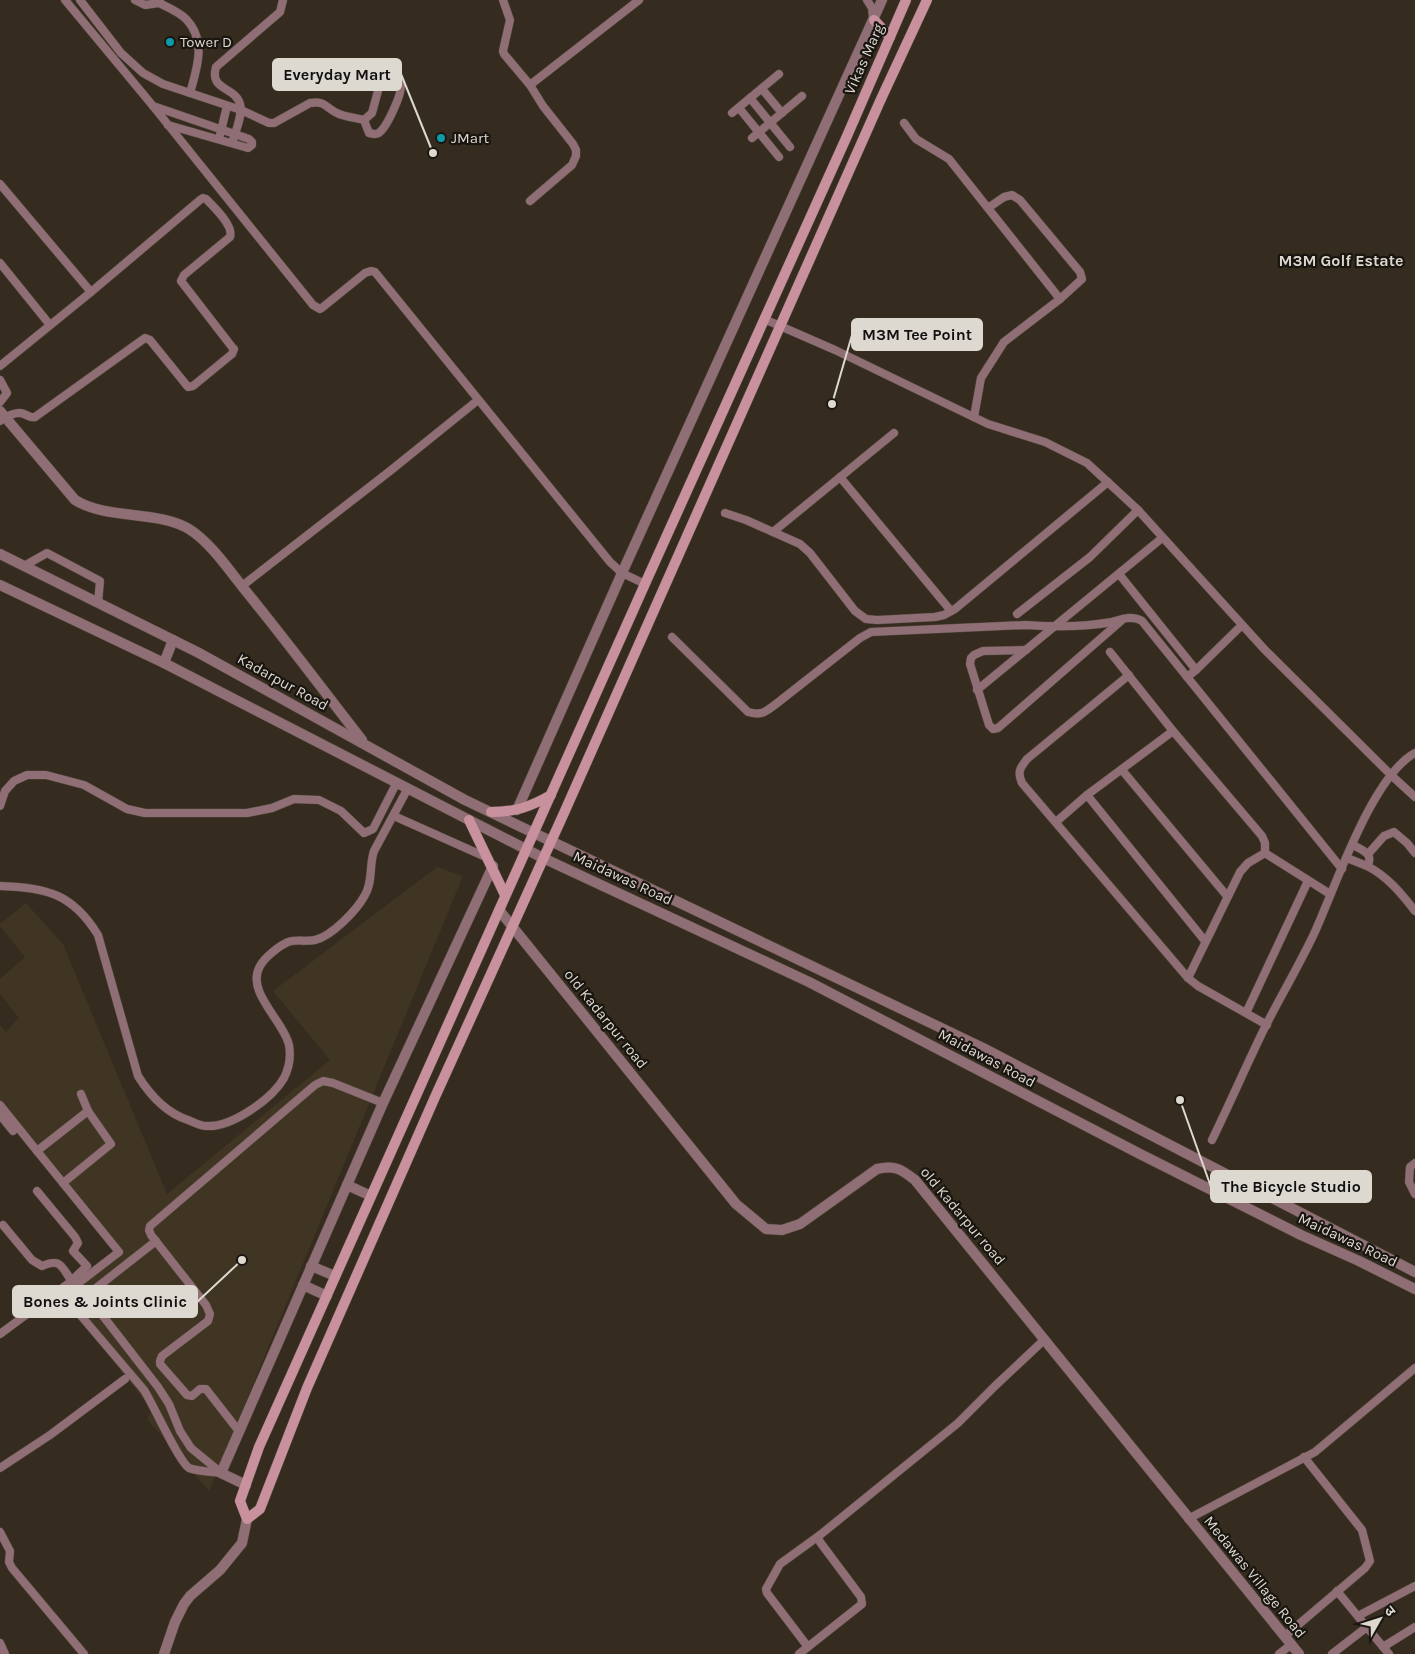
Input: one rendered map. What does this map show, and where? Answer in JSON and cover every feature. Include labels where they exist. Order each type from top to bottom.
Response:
[{"type":"main road","name":"Vikas Marg","points":[[248,1519],[240,1501],[259,1447],[850,130],[906,0]]},
{"type":"main road","points":[[248,1519],[260,1509],[307,1388],[435,1097],[927,0]]},
{"type":"main road","points":[[874,20],[890,37]]},
{"type":"main road","points":[[491,812],[517,810],[551,795]]},
{"type":"main road","points":[[469,820],[506,895]]},
{"type":"street","points":[[65,0],[313,305],[320,308],[323,307],[365,273],[375,272],[603,555],[622,573],[645,584]]},
{"type":"street","points":[[80,0],[121,53],[155,81],[241,110],[269,123],[274,123],[310,103],[316,102],[322,102],[341,115],[364,120]]},
{"type":"street","points":[[135,0],[145,5],[159,1],[186,18],[198,36],[200,48],[198,66],[190,94]]},
{"type":"street","points":[[232,144],[241,110],[240,105],[235,96],[214,80],[216,67],[280,12],[283,0]]},
{"type":"street","points":[[503,0],[510,20],[503,51],[530,85],[543,106],[576,150],[576,156],[572,165],[530,201]]},
{"type":"street","points":[[530,85],[639,0]]},
{"type":"street","points":[[867,0],[872,8],[874,20]]},
{"type":"street","points":[[517,810],[622,573],[882,0]]},
{"type":"street","points":[[390,71],[393,72],[399,79],[401,87],[394,107],[381,132],[369,133],[364,120],[372,113],[382,76],[390,71]]},
{"type":"street","points":[[732,113],[779,74]]},
{"type":"street","points":[[762,88],[782,113]]},
{"type":"street","points":[[752,138],[802,96]]},
{"type":"street","points":[[750,98],[790,147]]},
{"type":"street","points":[[153,106],[251,141],[252,145],[248,148],[167,124]]},
{"type":"street","points":[[219,140],[227,106]]},
{"type":"street","points":[[739,108],[779,157]]},
{"type":"street","points":[[904,123],[916,138],[949,159],[1060,298]]},
{"type":"street","points":[[0,184],[91,292]]},
{"type":"street","points":[[974,417],[981,378],[1004,342],[1082,279],[1080,272],[1020,200],[1012,195],[1004,196],[988,208]]},
{"type":"street","points":[[0,366],[203,198],[230,226],[232,234],[230,237],[184,275],[182,281],[234,352],[194,386],[188,387],[150,340],[145,338],[34,418],[19,413],[2,416]]},
{"type":"street","points":[[0,263],[50,325]]},
{"type":"street","points":[[764,319],[835,350],[988,424],[1046,442],[1087,463],[1138,510],[1264,650],[1415,797]]},
{"type":"street","points":[[0,380],[7,393],[0,402]]},
{"type":"street","points":[[242,586],[478,400]]},
{"type":"street","points":[[2,416],[75,500],[91,507],[172,522],[189,529],[208,545],[365,745]]},
{"type":"street","points":[[773,532],[894,433]]},
{"type":"street","points":[[840,477],[950,611]]},
{"type":"street","points":[[726,513],[800,544],[810,553],[855,611],[866,619],[935,616],[950,611],[1108,482]]},
{"type":"street","points":[[1017,614],[1090,557],[1138,510]]},
{"type":"street","points":[[977,690],[1162,538]]},
{"type":"street","points":[[24,566],[47,553],[100,581],[98,603]]},
{"type":"street","name":"Kadarpur Road","points":[[0,554],[173,640],[491,812],[550,840]]},
{"type":"street","points":[[1119,574],[1196,670]]},
{"type":"street","points":[[0,584],[164,663],[543,858]]},
{"type":"street","points":[[672,637],[748,712],[757,715],[776,704],[860,638],[871,632],[1026,625],[1097,625],[1138,618],[1342,869]]},
{"type":"street","points":[[1026,650],[983,651],[974,655],[970,664],[989,725],[993,728],[998,728],[1124,619]]},
{"type":"street","points":[[1187,676],[1196,670],[1242,625]]},
{"type":"street","points":[[164,663],[173,640]]},
{"type":"street","points":[[1110,652],[1172,731],[1262,836],[1265,842],[1265,854]]},
{"type":"street","points":[[1129,675],[1028,759],[1020,768],[1019,776],[1022,784],[1188,978],[1198,986],[1267,1025]]},
{"type":"street","points":[[1056,822],[1087,795],[1172,731]]},
{"type":"street","points":[[1212,1140],[1313,935],[1375,798],[1391,775],[1408,756],[1415,752]]},
{"type":"street","points":[[1122,770],[1227,896]]},
{"type":"street","points":[[0,806],[5,790],[14,781],[21,777],[36,774],[84,786],[127,809],[144,813],[248,813],[272,808],[294,799],[311,799],[331,805],[341,811],[364,833],[373,829],[396,782]]},
{"type":"street","points":[[0,886],[53,893],[77,907],[98,935],[138,1076],[146,1088],[177,1117],[206,1126],[222,1124],[241,1116],[266,1097],[284,1077],[289,1064],[289,1042],[262,997],[256,983],[257,972],[260,966],[265,959],[288,942],[316,940],[332,931],[352,913],[366,893],[370,881],[371,858],[408,788]]},
{"type":"street","points":[[1087,795],[1205,941]]},
{"type":"street","points":[[221,1473],[238,1430],[491,862],[395,814]]},
{"type":"street","points":[[1368,854],[1384,836],[1394,832],[1415,852]]},
{"type":"street","name":"Maidawas Road","points":[[550,840],[983,1048],[1415,1272]]},
{"type":"street","points":[[1353,845],[1370,856],[1367,866]]},
{"type":"street","points":[[1265,854],[1330,894]]},
{"type":"street","points":[[1188,978],[1240,872],[1248,863],[1265,854]]},
{"type":"street","name":"Maidawas Road","points":[[543,858],[809,982],[1140,1154],[1301,1235],[1359,1260],[1415,1289]]},
{"type":"street","points":[[1347,858],[1377,871],[1392,884],[1415,911]]},
{"type":"street","points":[[1246,1013],[1308,881]]},
{"type":"street","name":"old Kadarpur road","points":[[499,910],[736,1204],[766,1229],[782,1230],[800,1224],[877,1170],[889,1166],[903,1170],[915,1180],[1045,1339],[1188,1519]]},
{"type":"street","points":[[238,1430],[206,1389],[200,1390],[192,1396],[187,1395],[160,1364],[162,1356],[208,1321],[210,1314],[206,1305],[156,1242],[149,1230],[150,1226],[315,1084],[323,1081],[333,1083],[383,1103]]},
{"type":"street","points":[[63,1183],[111,1144],[88,1111],[81,1094]]},
{"type":"street","points":[[0,1105],[119,1252],[72,1288],[69,1293],[71,1304],[144,1390],[185,1463],[190,1468],[221,1473]]},
{"type":"street","points":[[37,1150],[88,1111]]},
{"type":"street","points":[[0,1116],[13,1131]]},
{"type":"street","points":[[1415,1163],[1410,1167],[1409,1182],[1415,1194]]},
{"type":"street","points":[[347,1185],[371,1196]]},
{"type":"street","points":[[0,1334],[87,1266],[74,1251],[78,1243],[37,1191]]},
{"type":"street","points":[[3,1225],[32,1260],[42,1266],[56,1262],[71,1280]]},
{"type":"street","points":[[156,1242],[91,1292],[89,1298],[158,1387],[169,1404],[182,1435],[191,1448],[221,1473],[246,1485]]},
{"type":"street","points":[[311,1266],[335,1276]]},
{"type":"street","points":[[303,1285],[326,1296]]},
{"type":"street","points":[[808,1647],[767,1593],[766,1588],[780,1564],[820,1535],[958,1424],[1045,1339]]},
{"type":"street","points":[[1188,1519],[1315,1452],[1415,1368]]},
{"type":"street","points":[[0,1468],[50,1435],[125,1379]]},
{"type":"street","points":[[1285,1636],[1365,1568],[1370,1561],[1362,1530],[1304,1458]]},
{"type":"street","points":[[164,1654],[184,1604],[190,1596],[220,1570],[242,1543],[248,1519]]},
{"type":"street","name":"Medawas Village Road","points":[[1188,1519],[1299,1654]]},
{"type":"street","points":[[0,1532],[10,1552],[9,1562],[12,1568],[84,1654]]},
{"type":"street","points":[[799,1654],[862,1604],[861,1597],[820,1542],[820,1535]]},
{"type":"street","points":[[1358,1616],[1415,1586]]},
{"type":"street","points":[[1338,1591],[1389,1654]]},
{"type":"street","points":[[1383,1647],[1415,1627]]},
{"type":"street","points":[[1332,1654],[1367,1628]]},
{"type":"street","points":[[0,1643],[5,1654]]},
{"type":"street","points":[[1279,1654],[1292,1644]]},
{"type":"shaded area","points":[[437,867],[463,876],[209,1491],[147,1419],[152,1410],[61,1296],[118,1247],[0,1109],[0,1025],[6,1032],[19,1018],[0,994],[0,979],[25,957],[0,924],[26,903],[63,944],[167,1194],[330,1060],[273,991]]},
{"type":"place","name":"Tower D","points":[[170,42]]},
{"type":"place","name":"JMart","points":[[441,138]]},
{"type":"place","name":"Everyday Mart","points":[[433,153]]},
{"type":"place","name":"M3M Tee Point","points":[[832,404]]},
{"type":"place","name":"The Bicycle Studio","points":[[1180,1100]]},
{"type":"place","name":"Bones & Joints Clinic","points":[[242,1260]]},
{"type":"district","name":"M3M Golf Estate","points":[[1341,260]]}]
